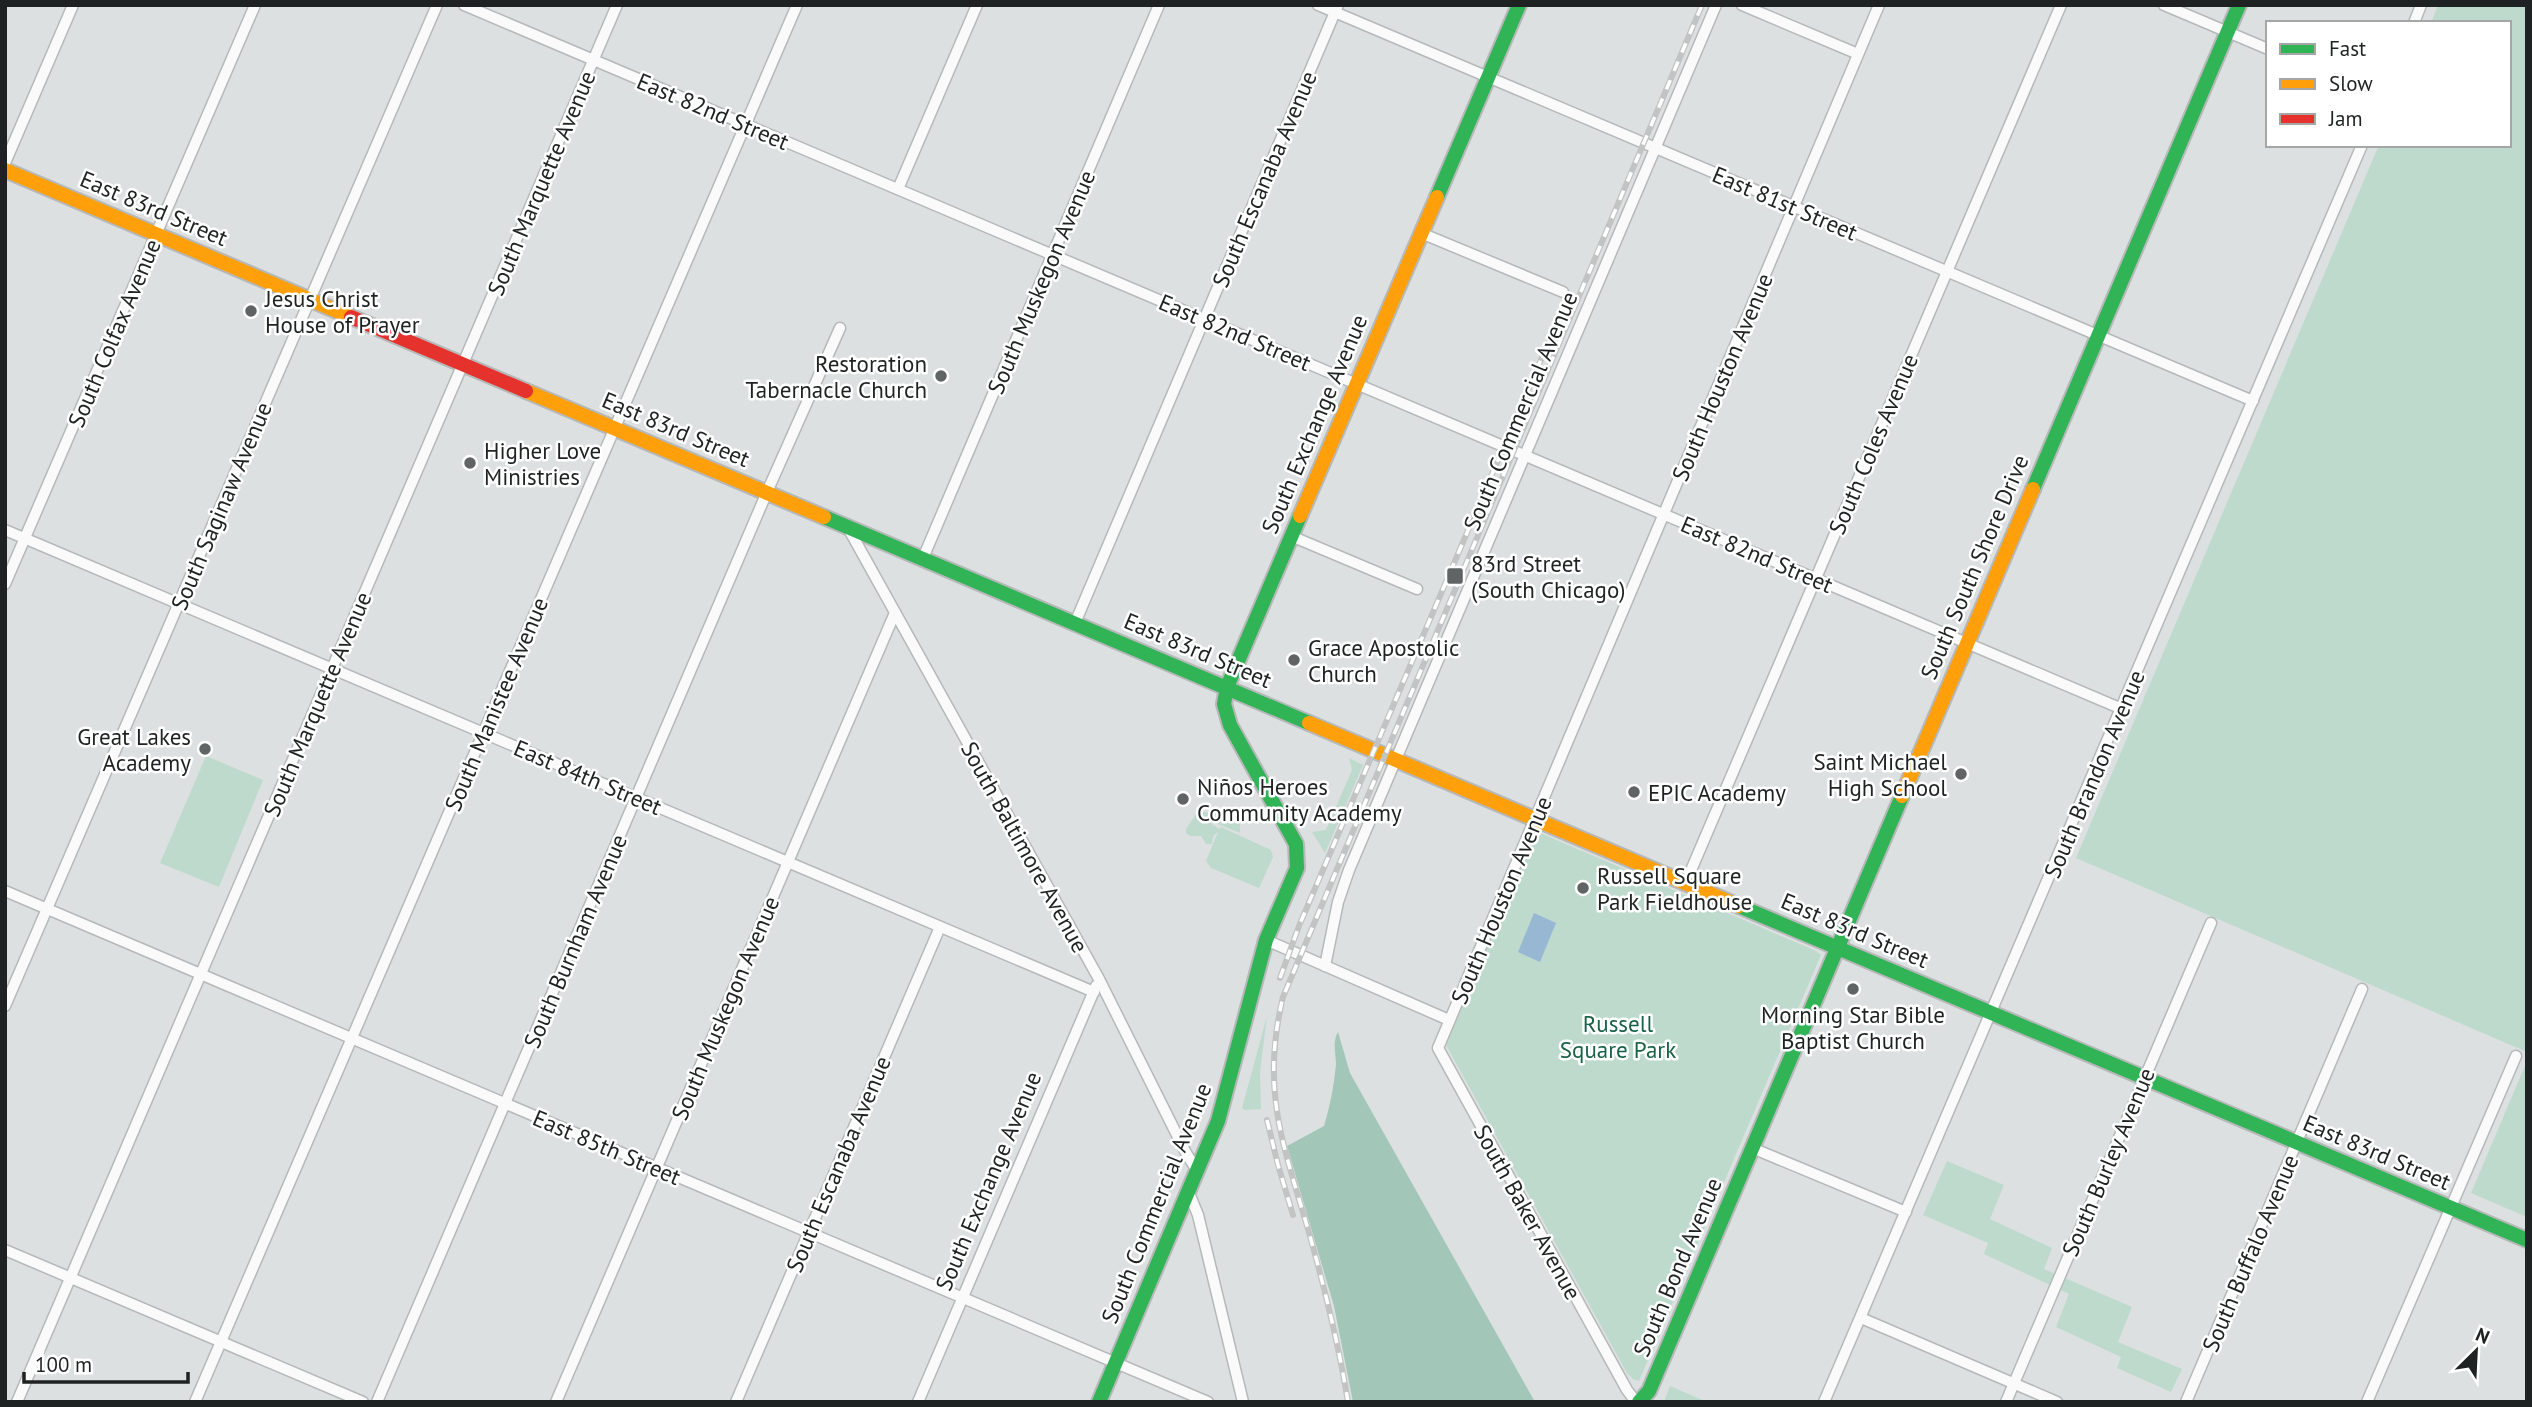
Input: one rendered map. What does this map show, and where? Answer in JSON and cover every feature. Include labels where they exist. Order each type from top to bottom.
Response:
[{"type":"street","points":[[5,163],[73,5]]},
{"type":"street","name":"South Colfax Avenue","points":[[5,584],[255,5]]},
{"type":"street","name":"South Saginaw Avenue","points":[[5,1006],[437,5]]},
{"type":"street","name":"East 82nd Street","points":[[464,5],[2122,709]]},
{"type":"street","name":"South Marquette Avenue","points":[[17,1402],[617,5]]},
{"type":"street","name":"South Manistee Avenue","points":[[195,1402],[797,5]]},
{"type":"street","points":[[898,189],[977,5]]},
{"type":"street","name":"South Muskegon Avenue","points":[[922,558],[1159,5]]},
{"type":"street","name":"East 81st Street","points":[[1318,5],[1336,9],[1656,149],[2253,401]]},
{"type":"street","name":"South Exchange Avenue","points":[[1298,859],[1292,834],[1230,725],[1224,704],[1227,687],[1519,5]]},
{"type":"street","name":"South Commercial Avenue","points":[[1325,966],[1343,885],[1716,5]]},
{"type":"street","points":[[1742,5],[1858,54]]},
{"type":"street","name":"South Houston Avenue","points":[[1450,1020],[1879,5]]},
{"type":"street","name":"South Coles Avenue","points":[[1686,882],[2060,5]]},
{"type":"street","points":[[2164,5],[2266,48]]},
{"type":"street","name":"South South Shore Drive","points":[[1752,1148],[2239,5]]},
{"type":"street","name":"South Escanaba Avenue","points":[[1075,623],[1336,9]]},
{"type":"street","name":"South Brandon Avenue","points":[[1824,1402],[2361,147]]},
{"type":"street","name":"East 83rd Street","points":[[5,170],[2527,1240]]},
{"type":"street","points":[[1421,233],[1563,292]]},
{"type":"street","name":"South Burnham Avenue","points":[[377,1402],[767,492],[840,328]]},
{"type":"street","name":"South Baltimore Avenue","points":[[847,526],[894,615],[1099,979],[1198,1172]]},
{"type":"street","name":"East 84th Street","points":[[5,530],[1094,992]]},
{"type":"street","points":[[1291,536],[1416,589]]},
{"type":"street","name":"South Muskegon Avenue","points":[[556,1402],[894,615]]},
{"type":"street","name":"South Commercial Avenue","points":[[1099,1402],[1198,1172],[1224,1103],[1266,940],[1298,859]]},
{"type":"street","name":"East 85th Street","points":[[5,891],[1208,1402]]},
{"type":"street","name":"South Burley Avenue","points":[[2006,1402],[2211,923]]},
{"type":"street","name":"South Escanaba Avenue","points":[[736,1402],[940,927]]},
{"type":"street","points":[[1266,940],[1450,1020]]},
{"type":"street","name":"South Exchange Avenue","points":[[918,1402],[1099,979]]},
{"type":"street","name":"South Buffalo Avenue","points":[[2186,1402],[2362,989]]},
{"type":"street","name":"South Baker Avenue","points":[[1450,1020],[1437,1048],[1627,1390],[1637,1402]]},
{"type":"street","points":[[2367,1402],[2516,1056]]},
{"type":"street","points":[[1752,1148],[1906,1212]]},
{"type":"street","name":"South Bond Avenue","points":[[1637,1402],[1649,1391],[1752,1148]]},
{"type":"street","points":[[1189,1192],[1198,1215],[1242,1402]]},
{"type":"street","points":[[5,1250],[363,1402]]},
{"type":"street","points":[[1861,1318],[2057,1402]]},
{"type":"green space","points":[[2438,5],[2527,5],[2527,1052],[2076,858],[2378,147],[2511,147],[2511,21],[2432,21]]},
{"type":"green space","points":[[206,756],[263,780],[219,887],[160,863]]},
{"type":"green space","points":[[1349,758],[1363,765],[1325,853],[1312,832],[1326,830],[1352,770]]},
{"type":"green space","points":[[1198,811],[1209,813],[1212,824],[1219,829],[1221,827],[1271,850],[1273,857],[1259,888],[1211,868],[1206,861],[1218,832],[1213,836],[1212,844],[1206,844],[1201,836],[1190,836],[1186,833]]},
{"type":"green space","points":[[1225,816],[1233,816],[1240,821],[1240,833],[1218,824]]},
{"type":"green space","name":"Russell Square Park","points":[[1540,833],[1821,955],[1639,1381],[1627,1373],[1446,1045],[1534,837]]},
{"type":"green space","points":[[1267,1016],[1260,1072],[1261,1109],[1245,1110],[1242,1108]]},
{"type":"green space","points":[[1338,1032],[1350,1073],[1535,1402],[1353,1402],[1334,1306],[1287,1146],[1324,1126],[1334,1081]]},
{"type":"green space","points":[[2527,1061],[2527,1217],[2471,1193]]},
{"type":"green space","points":[[1947,1161],[2004,1185],[1990,1219],[2052,1248],[2044,1269],[2132,1307],[2118,1342],[2182,1369],[2171,1392],[2117,1368],[2121,1357],[2056,1327],[2069,1294],[1984,1254],[1988,1243],[1923,1215]]},
{"type":"green space","points":[[1670,1386],[1707,1402],[1664,1402]]},
{"type":"water","points":[[1534,913],[1556,923],[1540,962],[1518,952]]},
{"type":"railway","points":[[1348,1402],[1326,1297],[1278,1118],[1274,1062],[1276,1031],[1283,997],[1702,5]]},
{"type":"railway","points":[[1280,978],[1299,926],[1563,308]]},
{"type":"railway","points":[[1267,1120],[1293,1215]]},
{"type":"traffic: fast","points":[[1437,197],[1519,5]]},
{"type":"traffic: fast","points":[[2033,489],[2239,5]]},
{"type":"traffic: fast","points":[[1099,1402],[1218,1121],[1266,940],[1297,868],[1296,844],[1230,725],[1224,704],[1227,687],[1300,516]]},
{"type":"traffic: fast","points":[[824,517],[1309,723]]},
{"type":"traffic: fast","points":[[1639,1402],[1649,1391],[1902,796]]},
{"type":"traffic: fast","points":[[1739,906],[2527,1240]]},
{"type":"traffic: slow","points":[[5,170],[351,317]]},
{"type":"traffic: slow","points":[[1300,516],[1437,197]]},
{"type":"traffic: slow","points":[[526,391],[824,517]]},
{"type":"traffic: slow","points":[[1902,796],[2033,489]]},
{"type":"traffic: slow","points":[[1309,723],[1739,906]]},
{"type":"traffic: jam","points":[[351,317],[526,391]]},
{"type":"place","name":"Jesus Christ House of Prayer","points":[[251,311]]},
{"type":"place","name":"Restoration Tabernacle Church","points":[[941,376]]},
{"type":"place","name":"Higher Love Ministries","points":[[470,463]]},
{"type":"place","name":"83rd Street (South Chicago)","points":[[1455,576]]},
{"type":"place","name":"Grace Apostolic Church","points":[[1294,660]]},
{"type":"place","name":"Great Lakes Academy","points":[[205,749]]},
{"type":"place","name":"Saint Michael High School","points":[[1961,774]]},
{"type":"place","name":"EPIC Academy","points":[[1634,792]]},
{"type":"place","name":"Niños Heroes Community Academy","points":[[1183,799]]},
{"type":"place","name":"Russell Square Park Fieldhouse","points":[[1583,888]]},
{"type":"place","name":"Morning Star Bible Baptist Church","points":[[1853,989]]}]
